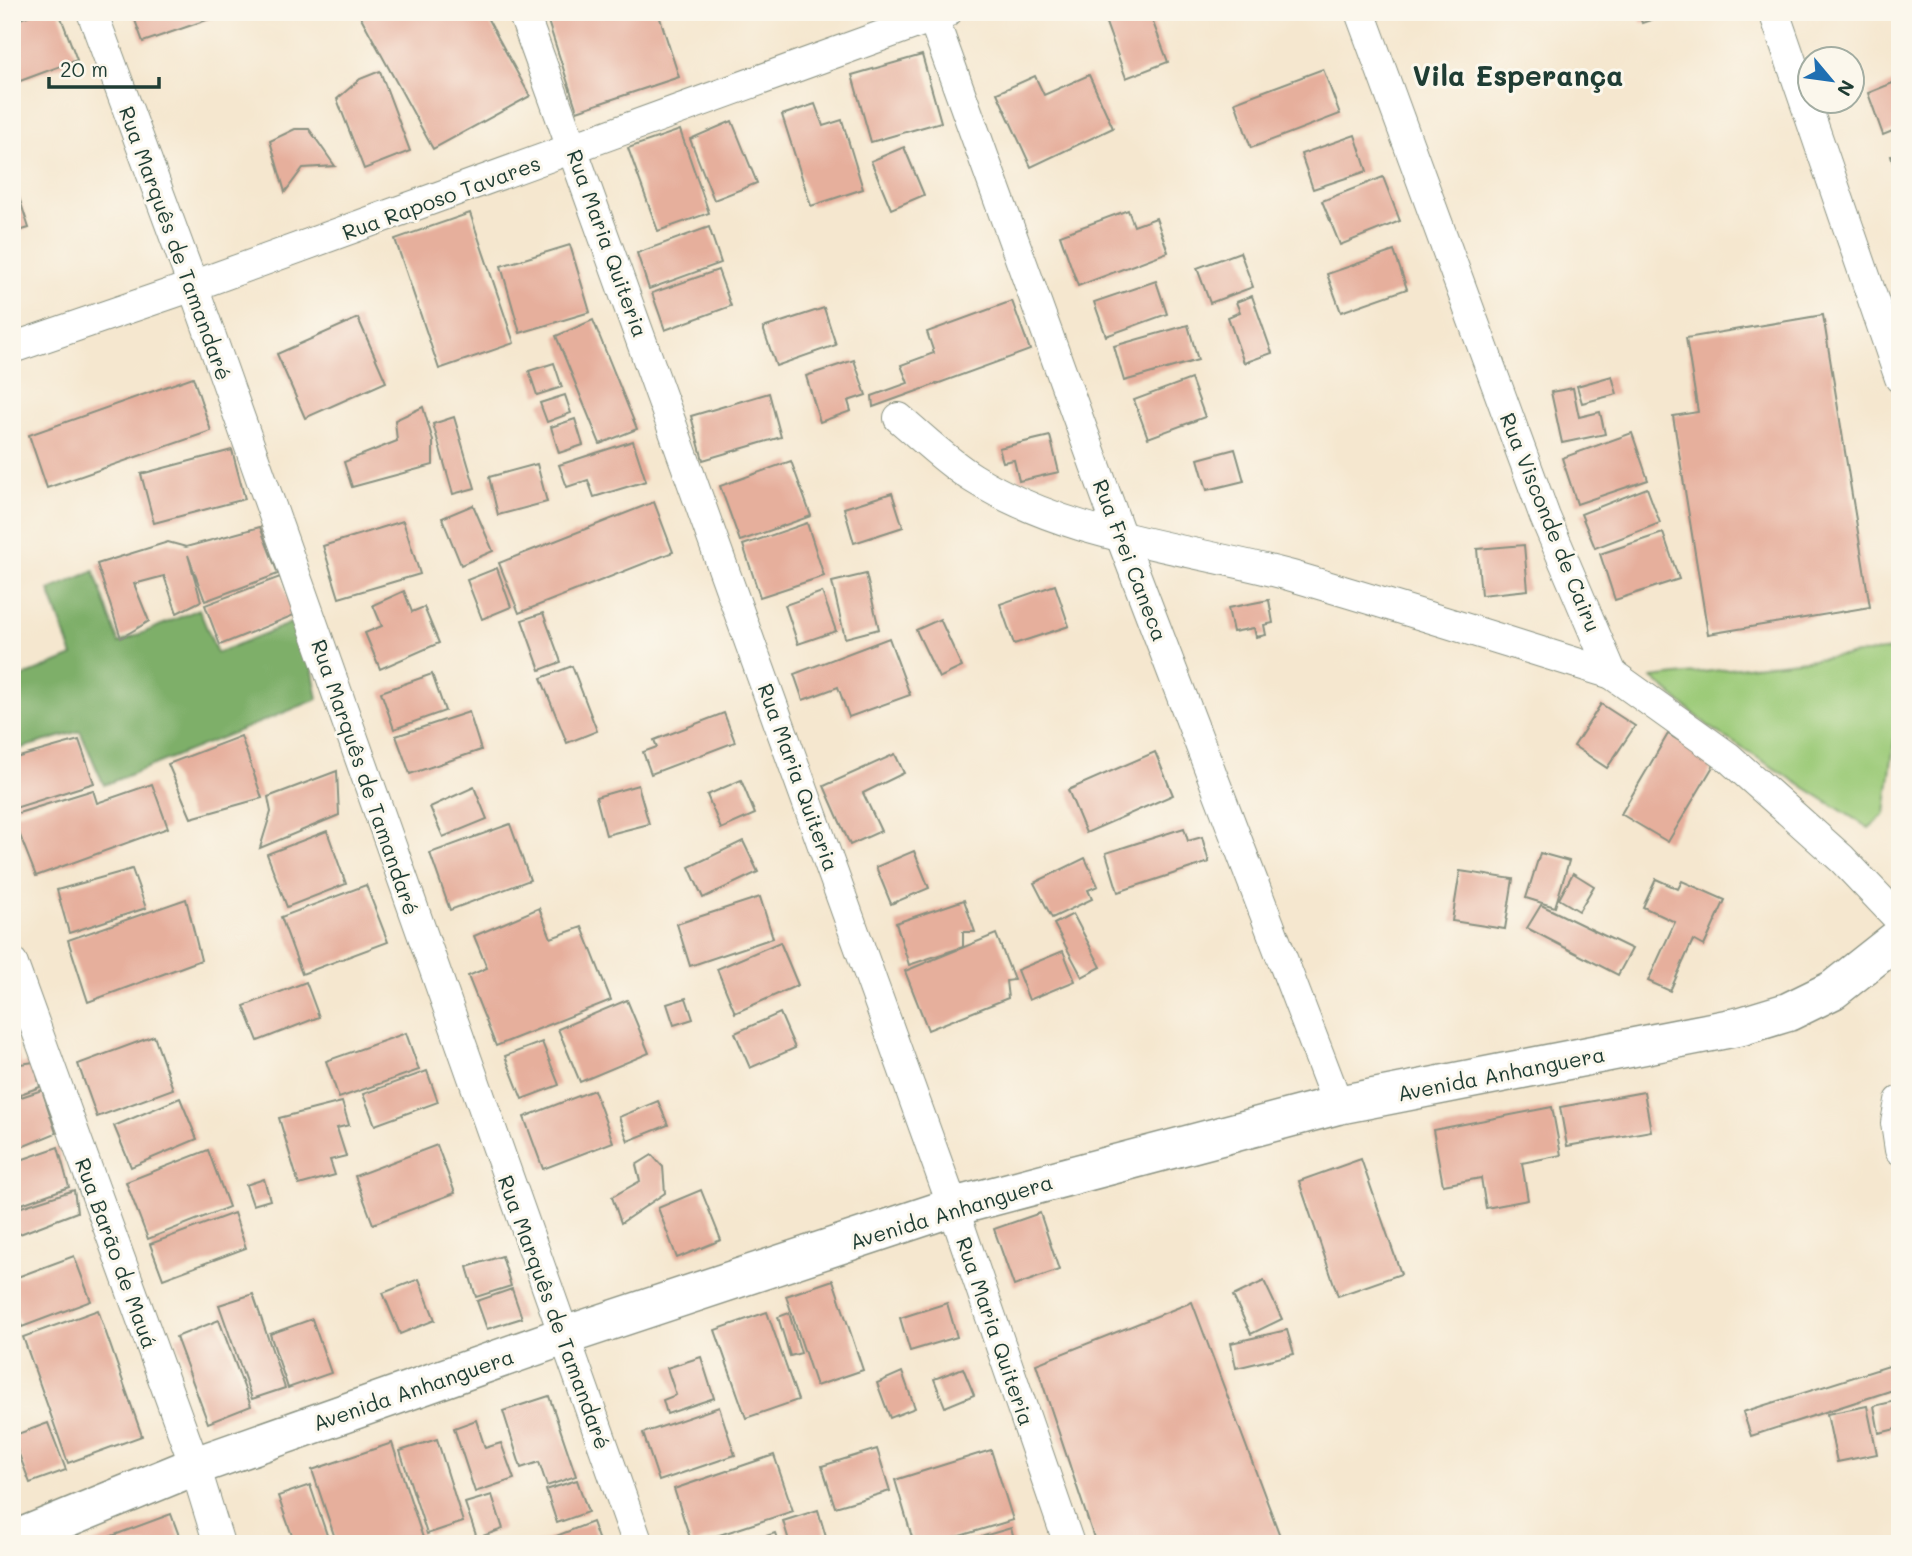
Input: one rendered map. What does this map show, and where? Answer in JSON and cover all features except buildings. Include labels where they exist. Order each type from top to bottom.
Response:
[{"type":"street","name":"Rua Marquês de Tamandaré","points":[[92,12],[193,286],[638,1544]]},
{"type":"street","name":"Rua Maria Quiteria","points":[[523,12],[953,1207],[1069,1544]]},
{"type":"street","name":"Rua Visconde de Cairu","points":[[1360,12],[1545,517],[1612,674]]},
{"type":"street","points":[[1774,12],[1900,378]]},
{"type":"street","name":"Rua Raposo Tavares","points":[[12,348],[574,149],[937,14]]},
{"type":"street","name":"Rua Frei Caneca","points":[[937,14],[1121,537],[1338,1105]]},
{"type":"street","points":[[899,418],[949,462],[1016,501],[1121,537],[1290,576],[1612,674],[1728,757],[1843,859],[1900,920]]},
{"type":"street","name":"Avenida Anhanguera","points":[[12,1541],[195,1465],[564,1336],[953,1207],[1338,1105],[1742,1026],[1788,1012],[1833,990],[1900,937]]},
{"type":"street","name":"Rua Barão de Mauá","points":[[12,962],[195,1465],[219,1544]]},
{"type":"street","points":[[1900,1101],[1896,1123],[1900,1150]]},
{"type":"green space","points":[[94,571],[119,643],[199,609],[217,653],[298,620],[308,645],[318,699],[104,785],[80,731],[12,751],[12,681],[73,656],[49,590]]},
{"type":"green space","points":[[1900,649],[1900,695],[1885,814],[1869,828],[1712,729],[1652,678]]},
{"type":"district","name":"Vila Esperança","points":[[1518,75]]}]
